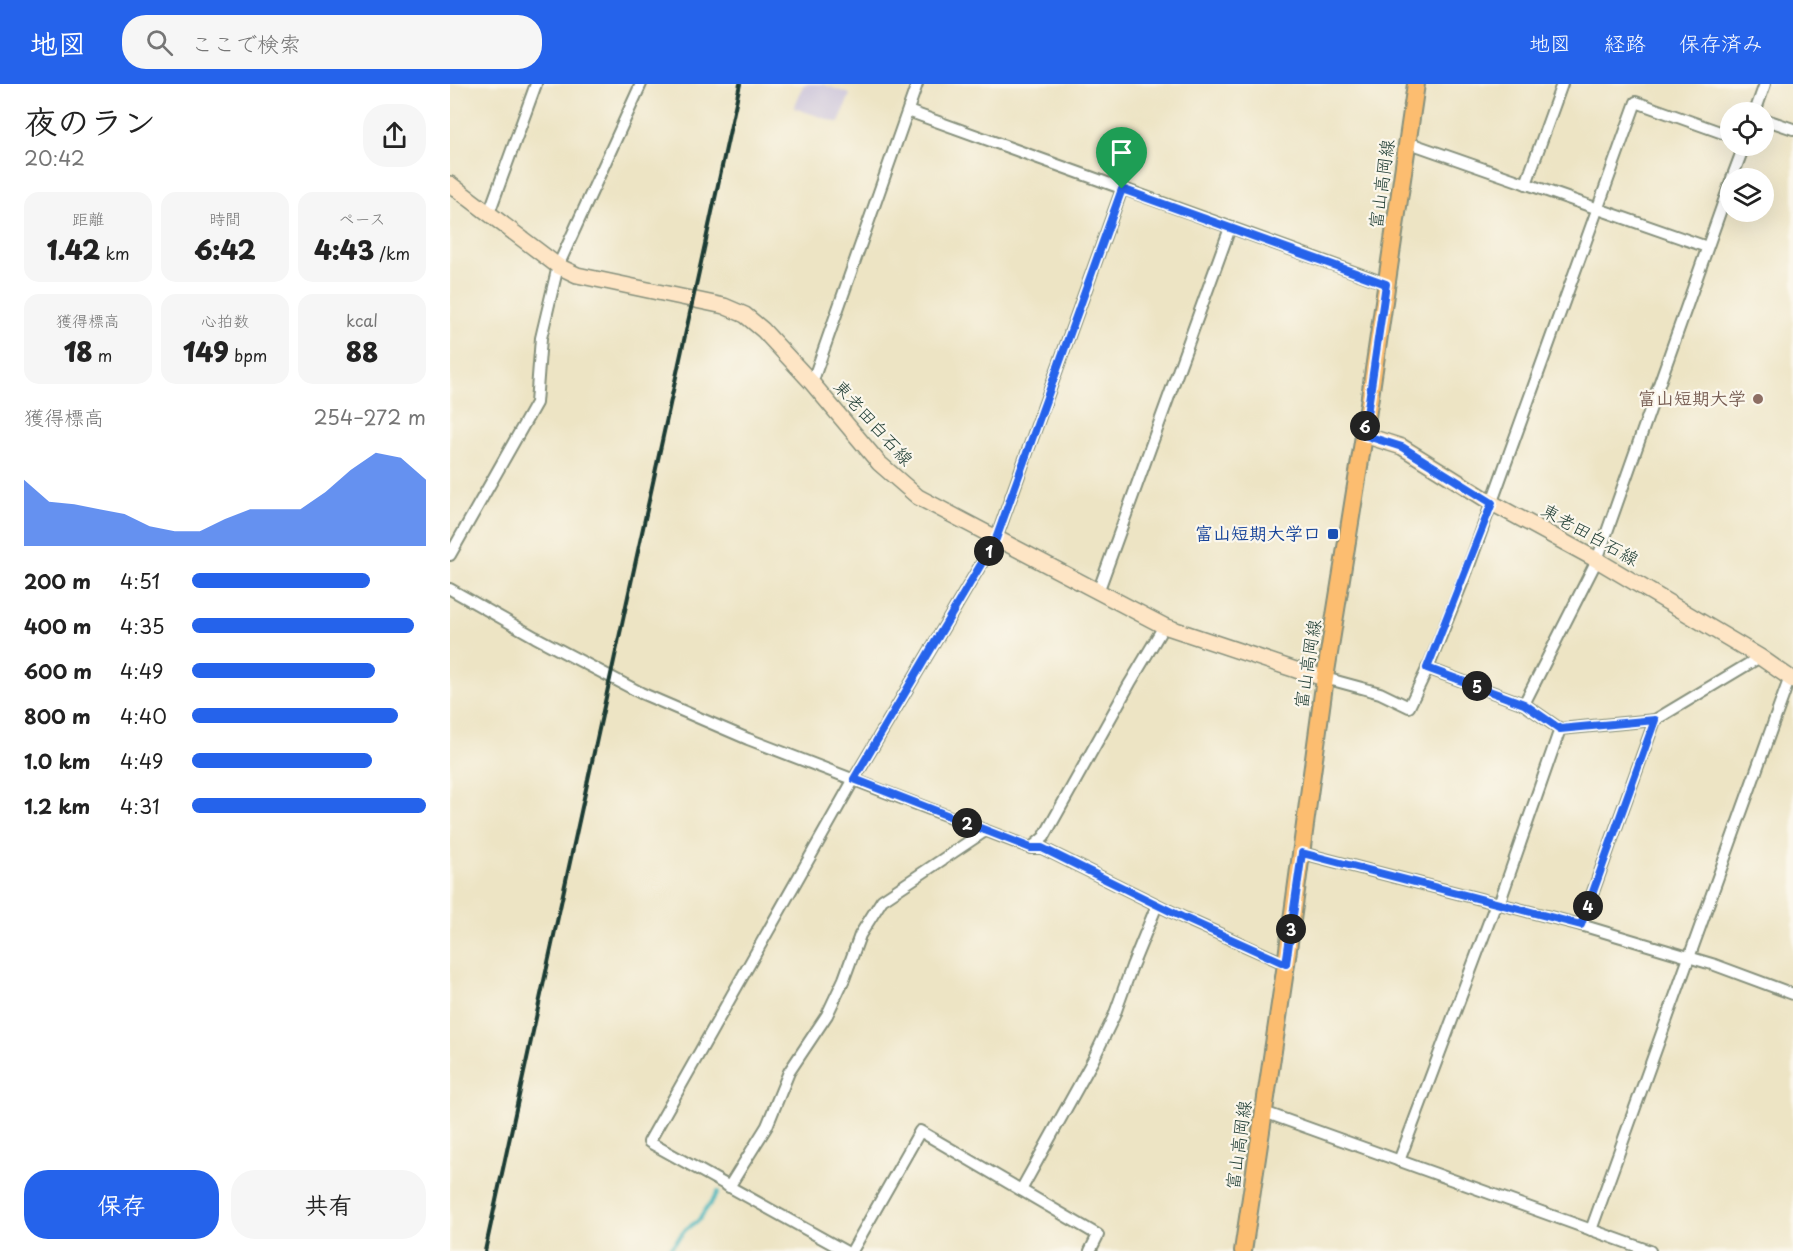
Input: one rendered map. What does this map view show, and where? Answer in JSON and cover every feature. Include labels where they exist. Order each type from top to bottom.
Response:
[{"type":"main road","name":"富山高岡線","points":[[1243,1251],[1302,853],[1325,678],[1416,84]]},
{"type":"main road","name":"東老田白石線","points":[[450,184],[558,266],[577,275],[724,306],[745,315],[763,330],[812,383],[879,463],[918,497],[1164,626],[1325,678]]},
{"type":"main road","name":"東老田白石線","points":[[1364,435],[1402,447],[1492,503],[1597,560],[1760,657],[1791,679]]},
{"type":"street","points":[[489,213],[536,84]]},
{"type":"street","points":[[450,555],[536,403],[541,338],[558,266],[641,84]]},
{"type":"street","points":[[812,383],[917,84]]},
{"type":"street","points":[[1526,184],[1562,84]]},
{"type":"street","points":[[1759,102],[1765,84]]},
{"type":"street","points":[[1325,678],[1380,693],[1409,707],[1427,668],[1492,503],[1636,102],[1720,132]]},
{"type":"street","points":[[908,111],[1386,284]]},
{"type":"street","points":[[1774,122],[1793,129]]},
{"type":"street","points":[[1407,142],[1707,247]]},
{"type":"street","points":[[845,1251],[649,1142],[854,779],[996,539],[1122,189]]},
{"type":"street","points":[[1524,704],[1597,560],[1720,211]]},
{"type":"street","points":[[1098,592],[1230,228]]},
{"type":"street","points":[[450,589],[641,693],[748,738],[986,831],[1031,848],[1042,848],[1157,905],[1286,964]]},
{"type":"street","points":[[1031,848],[1044,837],[1164,626]]},
{"type":"street","points":[[1427,668],[1524,704],[1560,729],[1655,720],[1760,657]]},
{"type":"street","points":[[1591,1230],[1791,679]]},
{"type":"street","points":[[1581,925],[1655,720]]},
{"type":"street","points":[[1399,1161],[1498,903],[1560,729]]},
{"type":"street","points":[[729,1187],[767,1126],[789,1072],[827,1015],[844,979],[860,934],[882,900],[986,831]]},
{"type":"street","points":[[1302,853],[1581,925],[1689,958],[1793,994]]},
{"type":"street","points":[[1022,1190],[1093,1060],[1114,1016],[1157,905]]},
{"type":"street","points":[[1264,1112],[1650,1251]]},
{"type":"street","points":[[852,1251],[920,1131],[1098,1235],[1090,1251]]},
{"type":"shaded area","points":[[804,84],[822,84],[850,94],[839,123],[794,108]]},
{"type":"waterway","points":[[668,1251],[686,1229],[698,1221],[718,1192]]},
{"type":"railway","points":[[485,1251],[740,84]]},
{"type":"place","name":"富山短期大学","points":[[1758,399]]},
{"type":"place","name":"富山短期大学口","points":[[1333,534]]},
{"type":"route","points":[[1122,189],[1386,284],[1364,435],[1402,447],[1492,503],[1427,668],[1524,704],[1560,729],[1655,720],[1581,925],[1302,853],[1286,964],[1184,918],[1042,848],[1031,848],[854,779],[996,539],[1122,189]]}]
